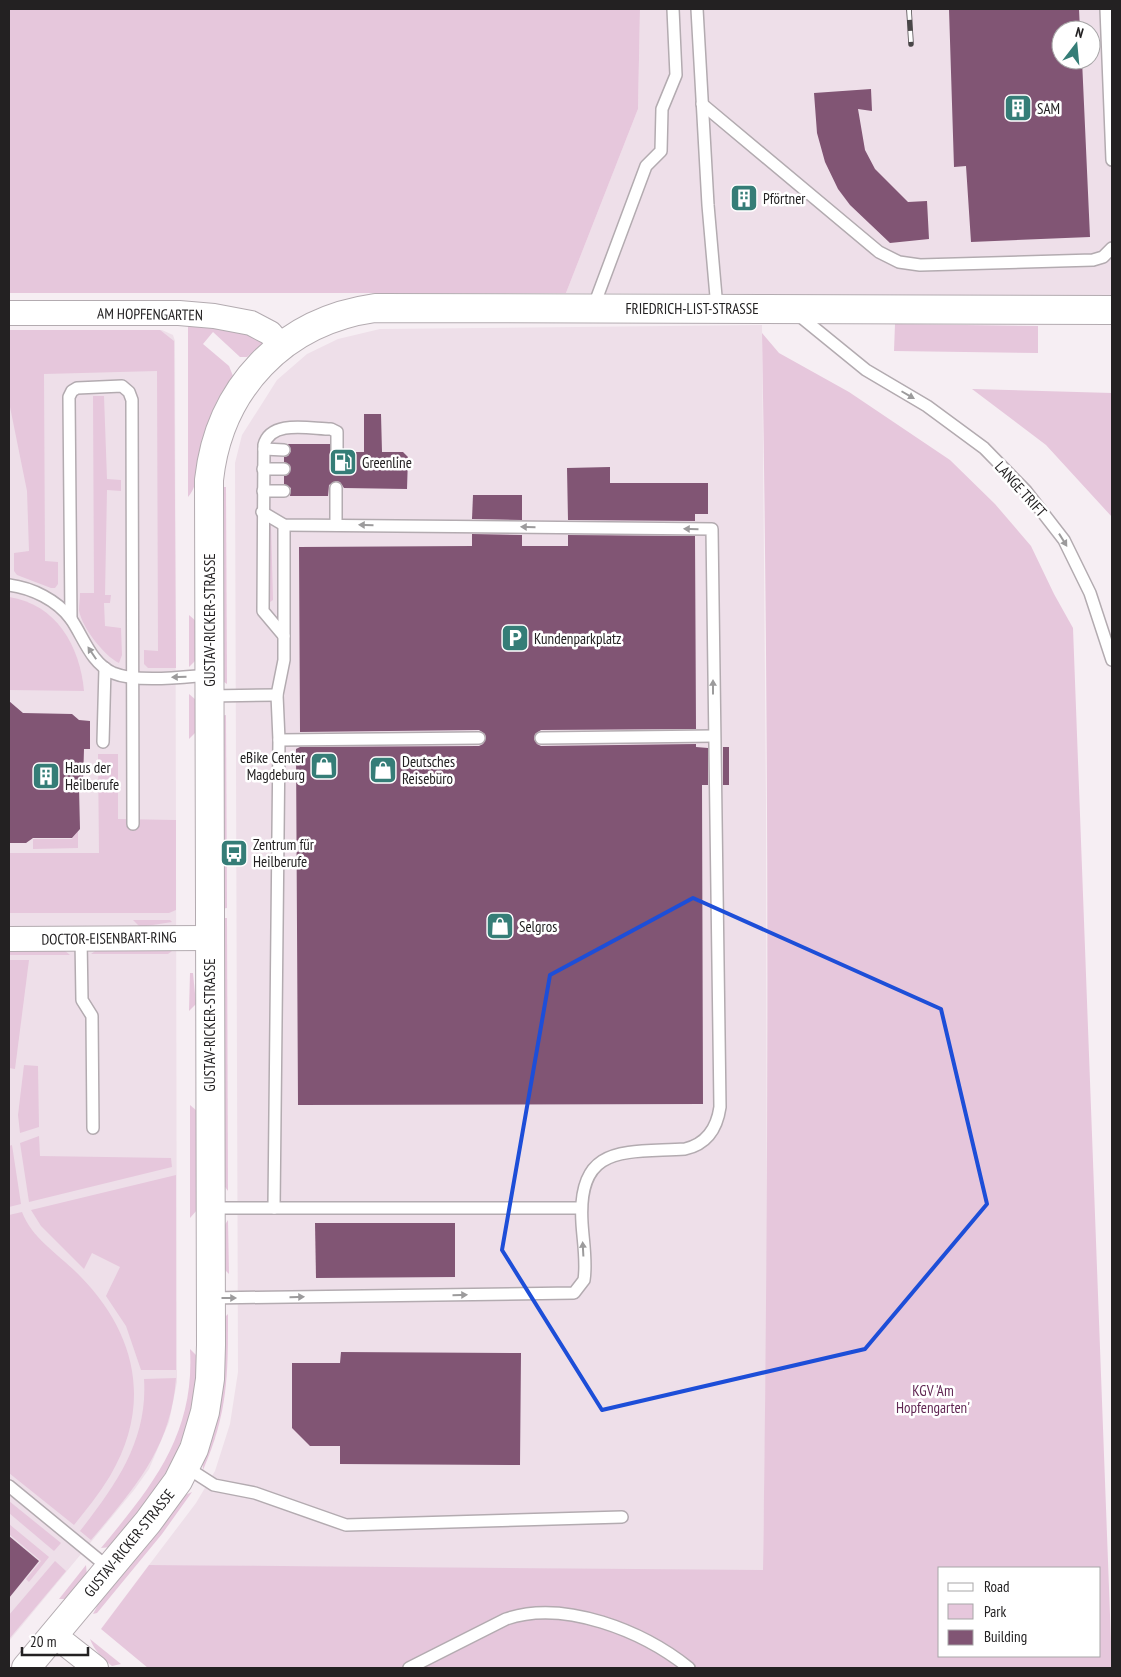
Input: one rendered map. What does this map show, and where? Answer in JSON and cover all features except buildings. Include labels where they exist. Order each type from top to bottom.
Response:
[{"type":"street","name":"FRIEDRICH-LIST-STRASSE","points":[[282,346],[311,327],[328,319],[375,308],[1112,310]]},
{"type":"street","name":"AM HOPFENGARTEN","points":[[9,313],[179,313],[214,316],[251,323],[270,333],[282,346]]},
{"type":"street","name":"GUSTAV-RICKER-STRASSE","points":[[26,1668],[164,1502],[186,1467],[200,1429],[208,1396],[210,1370],[210,1208],[208,492],[213,454],[222,423],[239,393],[255,371],[282,346]]},
{"type":"street","name":"DOCTOR-EISENBART-RING","points":[[9,939],[209,938]]},
{"type":"street","points":[[54,1635],[96,1668]]},
{"type":"lane","points":[[593,308],[646,166],[661,151],[662,109],[676,75],[674,9]]},
{"type":"lane","points":[[697,9],[708,205],[717,308]]},
{"type":"lane","points":[[1106,9],[1112,160]]},
{"type":"lane","points":[[702,104],[879,252],[899,262],[920,265],[1093,260],[1103,257],[1112,248]]},
{"type":"lane","name":"LANGE TRIFT","points":[[790,309],[866,370],[927,406],[984,448],[1026,491],[1064,540],[1090,593],[1112,660]]},
{"type":"lane","points":[[71,619],[70,396],[77,388],[124,386],[130,392],[132,400],[134,824]]},
{"type":"lane","points":[[284,636],[263,611],[262,512],[264,449],[268,436],[283,428],[334,429],[337,432],[334,450]]},
{"type":"lane","points":[[264,449],[284,450]]},
{"type":"lane","points":[[263,469],[284,469]]},
{"type":"lane","points":[[263,491],[284,491]]},
{"type":"lane","points":[[334,491],[336,525]]},
{"type":"lane","points":[[210,1298],[571,1294],[581,1286],[585,1277],[581,1208],[586,1182],[594,1168],[604,1159],[626,1153],[685,1149],[696,1146],[710,1134],[719,1115],[721,1092],[712,529],[284,525],[262,512]]},
{"type":"lane","points":[[274,1208],[278,695],[284,660],[284,525]]},
{"type":"lane","points":[[9,585],[42,595],[56,604],[71,619],[96,660],[116,674],[278,695]]},
{"type":"lane","points":[[103,742],[105,668]]},
{"type":"lane","points":[[541,738],[714,736]]},
{"type":"lane","points":[[279,740],[479,738]]},
{"type":"lane","points":[[81,939],[82,1000],[92,1016],[93,1128]]},
{"type":"lane","points":[[210,1208],[581,1208]]},
{"type":"lane","points":[[186,1467],[214,1485],[255,1493],[346,1525],[622,1518]]},
{"type":"lane","points":[[9,1486],[110,1569]]},
{"type":"lane","points":[[409,1668],[506,1620],[521,1614],[548,1612],[572,1614],[628,1633],[663,1649],[689,1668]]},
{"type":"highlighted area","points":[[693,898],[941,1009],[987,1204],[865,1349],[602,1410],[502,1250],[550,975]]},
{"type":"shaded area","points":[[640,9],[1112,9],[1112,296],[566,293],[638,109]]},
{"type":"shaded area","points":[[9,36],[10,36],[9,285]]},
{"type":"shaded area","points":[[762,325],[766,803],[767,1309],[763,1571],[149,1565],[196,1503],[215,1471],[230,1424],[238,1372],[235,463],[242,435],[277,380],[307,354],[338,339],[380,329]]},
{"type":"shaded area","points":[[162,330],[173,335],[175,341],[177,1382],[169,1422],[149,1469],[134,1490],[9,1641],[9,331]]},
{"type":"green space","points":[[10,9],[640,9],[638,109],[566,293],[9,293]]},
{"type":"green space","points":[[188,321],[270,337],[247,357],[240,357],[213,332],[203,344],[229,366],[233,376],[217,400],[206,427],[195,486],[188,497]]},
{"type":"green space","points":[[895,324],[1038,326],[1038,353],[894,351]]},
{"type":"green space","points":[[9,330],[160,330],[174,341],[176,668],[148,668],[144,664],[144,650],[158,651],[157,371],[44,374],[45,561],[58,562],[58,584],[55,588],[51,588],[17,575],[14,571],[14,553],[29,551],[27,491],[9,402]]},
{"type":"green space","name":"KGV 'Am Hopfengarten'","points":[[762,333],[779,353],[849,392],[950,460],[995,504],[1031,546],[1073,628],[1112,1668],[148,1668],[101,1629],[149,1565],[763,1570],[766,1261],[766,642]]},
{"type":"green space","points":[[972,389],[1112,393],[1112,517],[1046,445]]},
{"type":"green space","points":[[93,396],[104,396],[107,479],[121,480],[121,491],[107,490],[105,595],[111,595],[110,603],[104,603],[105,626],[121,628],[122,655],[119,663],[107,654],[94,640],[84,624],[79,610],[80,593],[94,593]]},
{"type":"green space","points":[[220,487],[226,487],[227,684],[221,680]]},
{"type":"green space","points":[[271,524],[273,600],[270,602],[268,525]]},
{"type":"green space","points":[[9,597],[26,601],[40,608],[63,630],[77,658],[82,674],[84,691],[9,690]]},
{"type":"green space","points":[[189,615],[197,622],[195,661],[189,667]]},
{"type":"green space","points":[[189,694],[196,700],[196,732],[189,739]]},
{"type":"green space","points":[[226,715],[227,908],[221,909],[221,716]]},
{"type":"green space","points":[[98,754],[118,754],[118,819],[176,820],[176,910],[169,913],[9,913],[9,853],[99,853]]},
{"type":"green space","points":[[78,831],[78,848],[33,849],[33,839],[72,839]]},
{"type":"green space","points":[[222,918],[227,918],[228,1191],[223,1184]]},
{"type":"green space","points":[[133,920],[170,920],[172,922],[140,927]]},
{"type":"green space","points":[[98,949],[172,951],[168,954],[91,954]]},
{"type":"green space","points":[[9,950],[64,950],[70,955],[9,955]]},
{"type":"green space","points":[[9,960],[29,960],[15,1069],[9,1068]]},
{"type":"green space","points":[[190,973],[193,973],[196,1004],[189,1011]]},
{"type":"green space","points":[[24,1065],[38,1066],[39,1127],[20,1133],[18,1115]]},
{"type":"green space","points":[[190,1105],[197,1111],[197,1210],[190,1218]]},
{"type":"green space","points":[[39,1136],[40,1156],[171,1158],[172,1167],[29,1202],[20,1143]]},
{"type":"green space","points":[[12,1145],[21,1204],[9,1207],[9,1146]]},
{"type":"green space","points":[[176,1175],[176,1370],[141,1370],[126,1326],[106,1296],[120,1267],[92,1253],[84,1269],[41,1226],[31,1210]]},
{"type":"green space","points":[[22,1212],[40,1239],[80,1276],[99,1298],[115,1322],[126,1346],[132,1371],[134,1397],[131,1423],[123,1449],[106,1483],[74,1525],[9,1473],[9,1215]]},
{"type":"green space","points":[[228,1220],[229,1274],[223,1268],[224,1226]]},
{"type":"green space","points":[[228,1314],[228,1356],[225,1394],[217,1430],[203,1470],[202,1460],[223,1319]]},
{"type":"green space","points":[[190,1349],[198,1357],[195,1388],[182,1439],[161,1481],[147,1502],[111,1547],[101,1548],[137,1503],[166,1458],[185,1408],[190,1380]]},
{"type":"green space","points":[[176,1378],[173,1403],[167,1426],[158,1447],[135,1485],[91,1540],[80,1531],[117,1479],[135,1442],[141,1422],[144,1401],[144,1379]]},
{"type":"green space","points":[[192,1492],[162,1534],[97,1613],[93,1614],[102,1597],[169,1517],[183,1496]]},
{"type":"green space","points":[[9,1501],[61,1543],[54,1551],[9,1513]]},
{"type":"green space","points":[[9,1524],[49,1557],[29,1582],[26,1579],[41,1561],[9,1534]]},
{"type":"green space","points":[[55,1561],[66,1571],[9,1639],[9,1615]]},
{"type":"green space","points":[[86,1565],[87,1576],[68,1599],[59,1599]]},
{"type":"green space","points":[[90,1639],[121,1664],[112,1666],[99,1654]]},
{"type":"railway","points":[[909,9],[911,44]]},
{"type":"place","name":"SAM","points":[[1018,108]]},
{"type":"place","name":"Pförtner","points":[[744,198]]},
{"type":"place","name":"Greenline","points":[[343,462]]},
{"type":"place","name":"Kundenparkplatz","points":[[515,638]]},
{"type":"place","name":"eBike Center Magdeburg","points":[[324,766]]},
{"type":"place","name":"Deutsches Reisebüro","points":[[383,770]]},
{"type":"place","name":"Haus der Heilberufe","points":[[46,776]]},
{"type":"place","name":"Zentrum für Heilberufe","points":[[234,853]]},
{"type":"place","name":"Selgros","points":[[500,926]]}]
